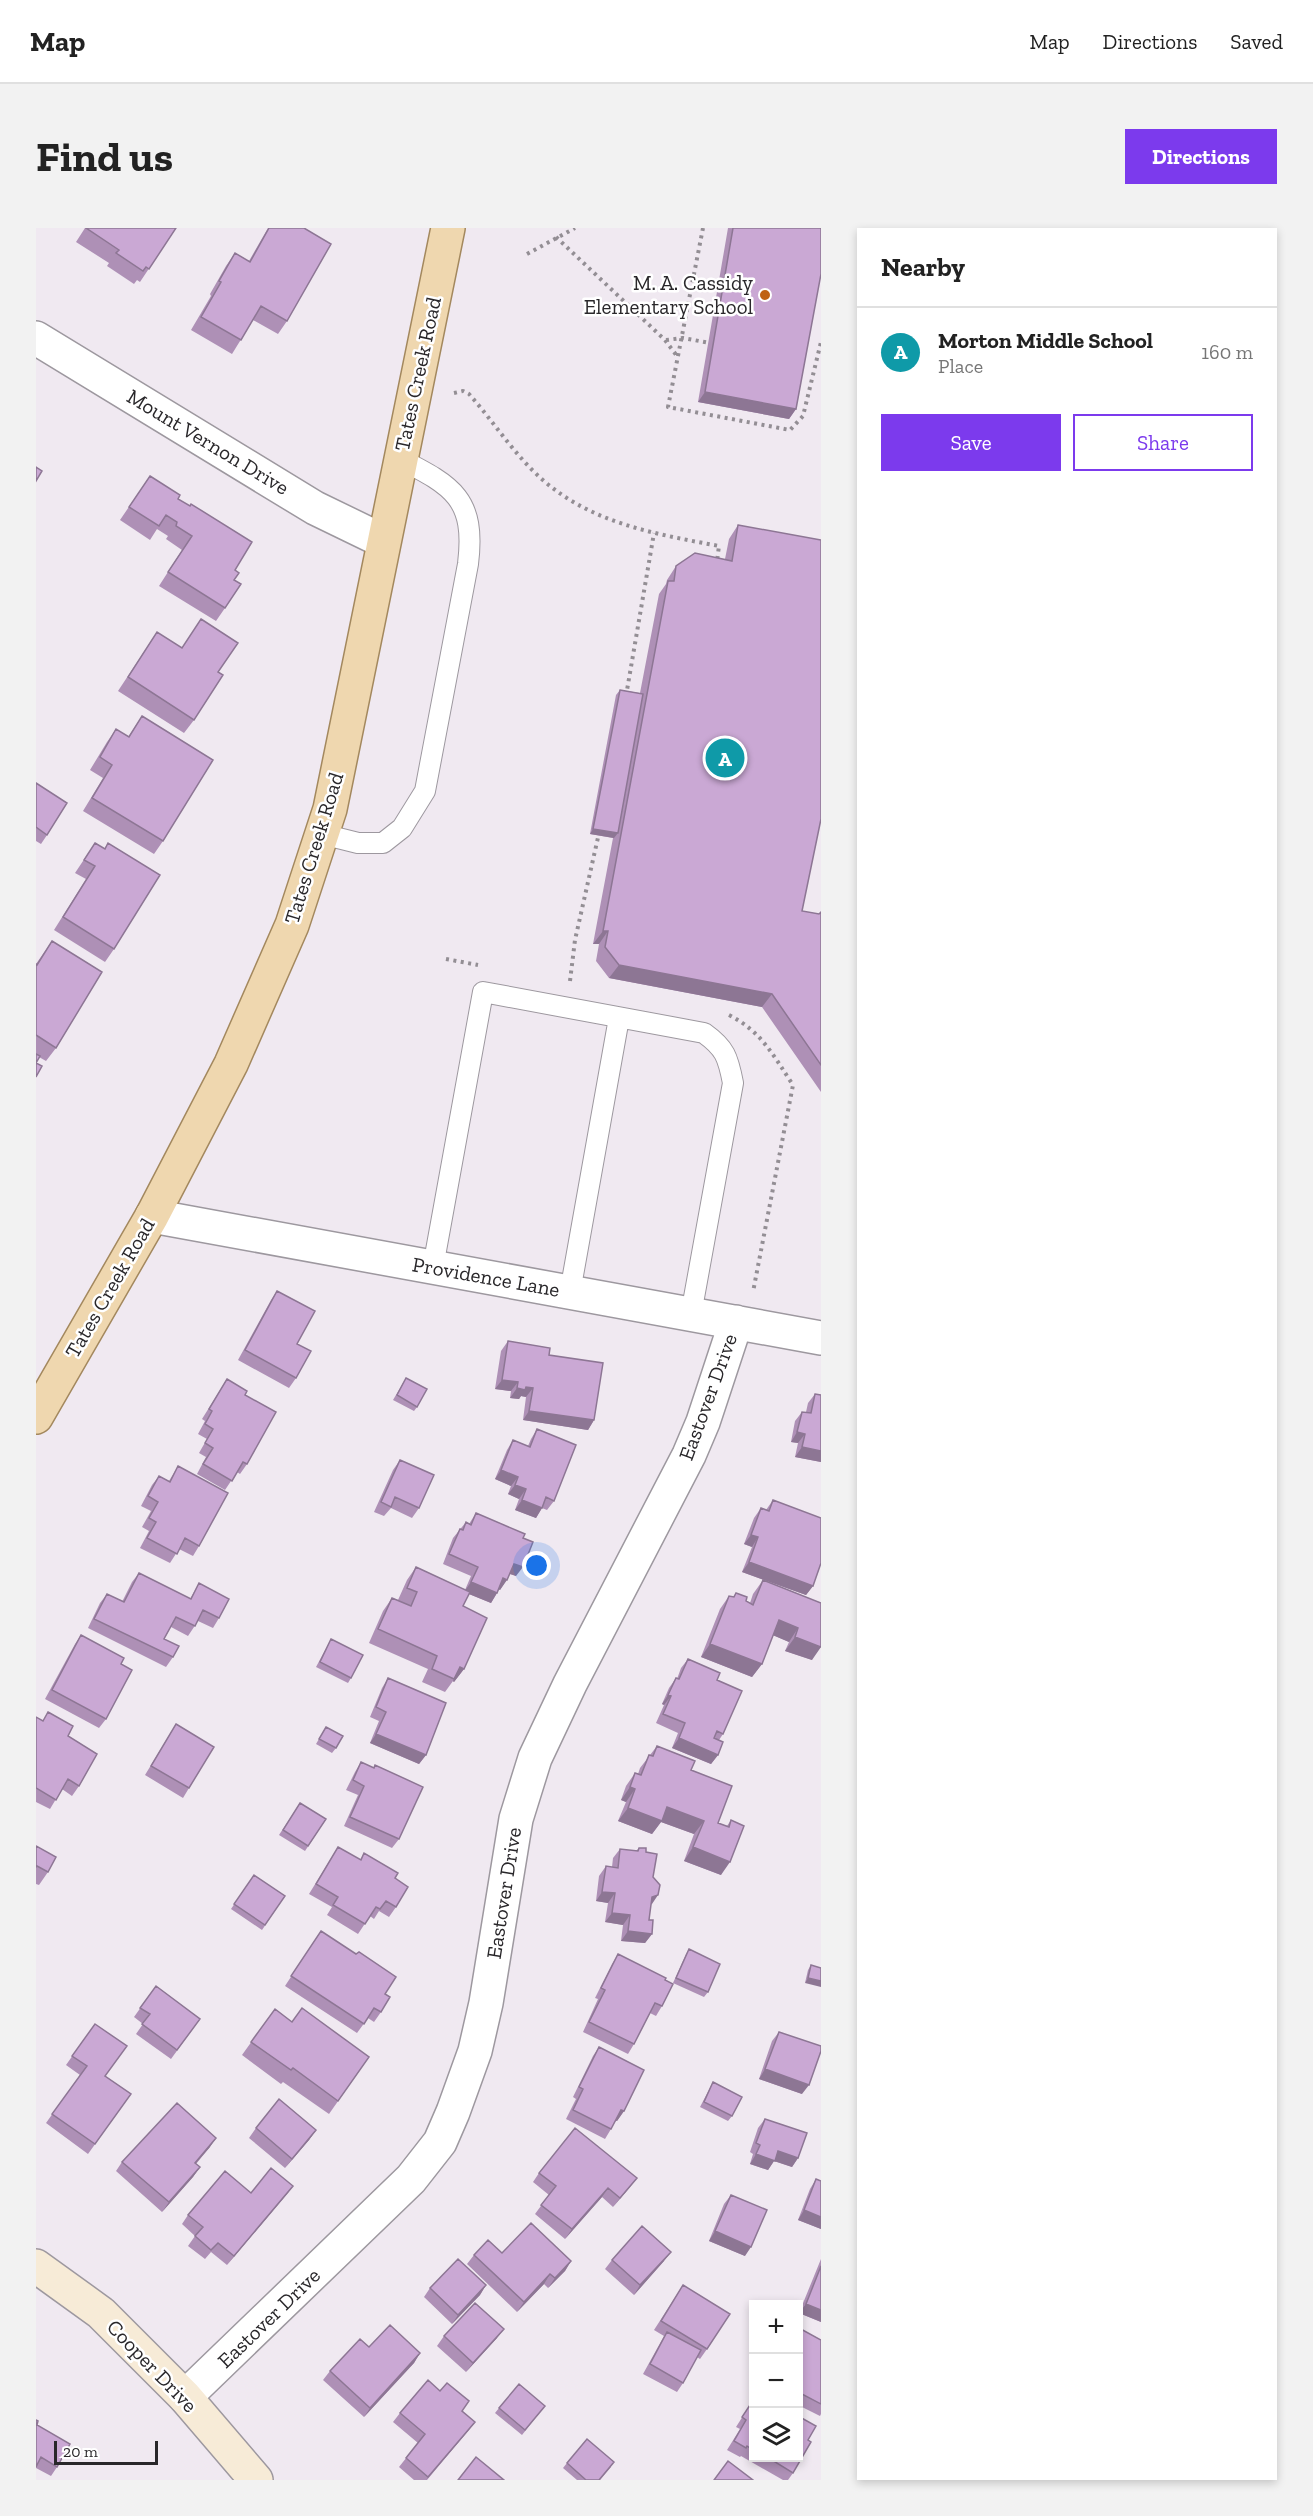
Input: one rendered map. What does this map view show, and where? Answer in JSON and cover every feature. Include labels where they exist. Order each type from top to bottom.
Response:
[{"type":"main road","name":"Tates Creek Road","points":[[36,1417],[152,1216],[231,1064],[292,925],[330,809],[448,228]]},
{"type":"street","name":"Mount Vernon Drive","points":[[36,338],[315,508],[383,541]]},
{"type":"street","name":"Providence Lane","points":[[152,1216],[821,1338]]},
{"type":"street","name":"Eastover Drive","points":[[185,2397],[411,2179],[440,2142],[475,2051],[486,2003],[516,1819],[535,1758],[570,1684],[689,1455],[742,1324]]},
{"type":"street","name":"Cooper Drive","points":[[36,2266],[101,2313],[185,2397],[256,2480]]},
{"type":"lane","points":[[322,834],[358,843],[383,843],[402,828],[425,791],[468,564],[470,527],[458,497],[439,479],[400,459]]},
{"type":"lane","points":[[433,1267],[483,992],[704,1033],[719,1044],[729,1060],[733,1083],[691,1314]]},
{"type":"lane","points":[[570,1292],[619,1018]]},
{"type":"path","points":[[527,254],[575,228]]},
{"type":"path","points":[[703,228],[668,407],[790,430],[803,416],[821,342]]},
{"type":"path","points":[[556,237],[665,340],[677,356]]},
{"type":"path","points":[[665,340],[683,338],[710,343]]},
{"type":"path","points":[[454,393],[469,394],[544,481],[573,502],[607,519],[654,533],[719,546],[716,568]]},
{"type":"path","points":[[624,706],[654,533]]},
{"type":"path","points":[[570,982],[574,940],[600,830]]},
{"type":"path","points":[[446,959],[480,965]]},
{"type":"path","points":[[559,980],[582,984]]},
{"type":"path","points":[[720,1011],[747,1024],[759,1035],[793,1085],[742,1324]]},
{"type":"building","points":[[86,228],[176,228],[149,269],[146,267],[143,271],[116,253],[119,250]]},
{"type":"building","points":[[269,228],[304,228],[331,244],[287,321],[261,306],[241,340],[201,317],[235,253],[250,262]]},
{"type":"building","name":"M. A. Cassidy Elementary School","points":[[733,228],[821,228],[821,274],[796,409],[705,392]]},
{"type":"building","points":[[36,467],[42,471],[36,481]]},
{"type":"building","points":[[150,476],[180,495],[178,499],[190,506],[191,504],[252,542],[235,570],[239,573],[234,580],[241,584],[225,608],[168,572],[192,536],[176,526],[177,522],[166,515],[159,526],[129,507]]},
{"type":"building","points":[[738,525],[821,540],[821,819],[802,911],[819,914],[821,912],[821,1065],[772,994],[619,965],[605,947],[608,931],[603,931],[668,581],[674,581],[676,566],[695,553],[732,561]]},
{"type":"building","points":[[201,619],[238,643],[218,672],[223,675],[194,720],[128,677],[157,632],[182,648]]},
{"type":"building","points":[[620,690],[643,694],[618,833],[593,829]]},
{"type":"building","points":[[142,716],[213,760],[163,841],[92,798],[112,765],[100,757],[116,729],[129,737]]},
{"type":"building","points":[[36,783],[67,803],[47,835],[36,827]]},
{"type":"building","points":[[95,843],[105,849],[108,843],[160,875],[114,949],[63,917],[95,866],[84,860]]},
{"type":"building","points":[[52,941],[102,972],[56,1048],[36,1035],[36,964]]},
{"type":"building","points":[[36,1063],[42,1066],[36,1077]]},
{"type":"building","points":[[277,1291],[315,1311],[297,1344],[311,1351],[296,1378],[245,1350]]},
{"type":"building","points":[[508,1341],[550,1348],[549,1355],[603,1363],[594,1420],[529,1411],[533,1388],[526,1387],[525,1390],[517,1388],[518,1382],[502,1380]]},
{"type":"building","points":[[406,1378],[427,1389],[417,1407],[397,1395]]},
{"type":"building","points":[[227,1379],[247,1391],[245,1395],[276,1412],[247,1464],[243,1462],[232,1481],[203,1464],[213,1448],[205,1443],[213,1429],[205,1424],[212,1411],[209,1409]]},
{"type":"building","points":[[815,1394],[821,1395],[821,1451],[802,1447],[805,1434],[797,1432],[802,1412],[811,1413]]},
{"type":"building","points":[[537,1429],[576,1445],[554,1501],[546,1497],[542,1508],[522,1500],[526,1489],[515,1485],[518,1477],[501,1470],[513,1440],[530,1447]]},
{"type":"building","points":[[400,1460],[434,1475],[419,1508],[395,1497],[391,1507],[381,1502]]},
{"type":"building","points":[[178,1466],[228,1493],[199,1546],[185,1538],[177,1554],[147,1538],[156,1522],[149,1518],[158,1502],[148,1496],[159,1476],[170,1482]]},
{"type":"building","points":[[773,1500],[821,1518],[821,1563],[813,1586],[749,1562],[758,1537],[751,1535],[761,1508],[769,1511]]},
{"type":"building","points":[[476,1513],[525,1534],[523,1538],[533,1542],[523,1567],[514,1564],[507,1580],[503,1578],[497,1593],[471,1582],[478,1567],[449,1554],[460,1529],[463,1530],[466,1522],[471,1525]]},
{"type":"building","points":[[416,1567],[470,1592],[463,1606],[487,1618],[464,1669],[460,1667],[454,1679],[432,1669],[437,1656],[378,1629],[392,1598],[411,1606],[417,1592],[407,1588]]},
{"type":"building","points":[[139,1573],[191,1599],[199,1583],[229,1599],[219,1618],[203,1610],[195,1626],[176,1617],[164,1639],[179,1646],[173,1657],[94,1619],[107,1594],[124,1602]]},
{"type":"building","points":[[763,1580],[821,1603],[821,1647],[795,1637],[798,1628],[779,1620],[762,1664],[710,1644],[729,1596],[734,1597],[736,1593],[747,1597],[746,1601],[753,1605]]},
{"type":"building","points":[[81,1635],[124,1658],[121,1664],[132,1670],[106,1719],[52,1690]]},
{"type":"building","points":[[331,1639],[363,1655],[351,1678],[320,1662]]},
{"type":"building","points":[[688,1659],[720,1673],[717,1680],[742,1691],[723,1734],[717,1731],[714,1738],[723,1742],[718,1755],[679,1738],[685,1723],[663,1714],[671,1696],[668,1695],[676,1678],[679,1679]]},
{"type":"building","points":[[388,1678],[446,1703],[426,1755],[376,1734],[386,1712],[376,1707]]},
{"type":"building","points":[[48,1712],[73,1726],[68,1736],[97,1754],[79,1786],[68,1779],[56,1800],[36,1788],[36,1717],[43,1721]]},
{"type":"building","points":[[176,1724],[214,1747],[189,1788],[151,1766]]},
{"type":"building","points":[[326,1727],[343,1736],[336,1748],[319,1739]]},
{"type":"building","points":[[657,1746],[695,1761],[691,1770],[732,1786],[718,1823],[729,1827],[731,1820],[744,1826],[730,1862],[693,1847],[704,1821],[667,1807],[662,1821],[628,1808],[635,1789],[630,1787],[635,1773],[641,1775],[649,1755],[653,1756]]},
{"type":"building","points":[[361,1762],[374,1768],[375,1765],[423,1787],[399,1839],[350,1817],[364,1786],[353,1780]]},
{"type":"building","points":[[300,1803],[326,1819],[308,1846],[283,1830]]},
{"type":"building","points":[[36,1846],[56,1857],[48,1872],[36,1867]]},
{"type":"building","points":[[338,1847],[361,1860],[364,1853],[398,1873],[395,1878],[408,1887],[396,1907],[386,1901],[380,1909],[376,1907],[365,1924],[333,1905],[338,1897],[316,1884]]},
{"type":"building","points":[[639,1848],[646,1848],[646,1852],[657,1854],[653,1877],[660,1885],[658,1895],[652,1897],[649,1920],[653,1920],[652,1934],[628,1931],[630,1915],[612,1913],[615,1893],[602,1892],[606,1866],[618,1868],[620,1849],[638,1851]]},
{"type":"building","points":[[254,1875],[285,1896],[265,1925],[234,1904]]},
{"type":"building","points":[[321,1931],[356,1954],[359,1952],[396,1977],[385,1994],[390,1997],[381,2012],[374,2008],[364,2024],[291,1976]]},
{"type":"building","points":[[689,1949],[720,1964],[708,1992],[676,1978]]},
{"type":"building","points":[[618,1954],[666,1978],[665,1980],[673,1984],[662,2006],[655,2003],[634,2044],[589,2022],[605,1990],[601,1988]]},
{"type":"building","points":[[811,1965],[821,1968],[821,1981],[808,1978]]},
{"type":"building","points":[[156,1986],[200,2019],[177,2050],[142,2024],[150,2014],[140,2008]]},
{"type":"building","points":[[302,2008],[369,2057],[338,2101],[293,2068],[291,2070],[251,2042],[275,2009],[292,2022]]},
{"type":"building","points":[[95,2024],[127,2046],[105,2076],[131,2094],[95,2144],[52,2114],[87,2066],[72,2056]]},
{"type":"building","points":[[779,2032],[821,2046],[809,2085],[765,2069]]},
{"type":"building","points":[[599,2047],[644,2070],[624,2111],[621,2110],[611,2129],[573,2110],[583,2089],[579,2087]]},
{"type":"building","points":[[713,2082],[742,2097],[732,2116],[704,2102]]},
{"type":"building","points":[[279,2099],[316,2130],[292,2159],[256,2128]]},
{"type":"building","points":[[177,2103],[216,2138],[195,2163],[200,2167],[169,2202],[122,2162]]},
{"type":"building","points":[[765,2119],[807,2133],[798,2158],[778,2151],[775,2161],[756,2154],[760,2145],[756,2143]]},
{"type":"building","points":[[575,2128],[637,2178],[620,2198],[608,2188],[572,2229],[541,2205],[556,2186],[539,2173]]},
{"type":"building","points":[[271,2168],[293,2186],[234,2256],[218,2243],[211,2250],[195,2236],[203,2227],[188,2215],[225,2171],[251,2193]]},
{"type":"building","points":[[816,2179],[821,2181],[821,2217],[804,2210]]},
{"type":"building","points":[[731,2195],[767,2210],[751,2247],[715,2231]]},
{"type":"building","points":[[531,2223],[571,2261],[555,2278],[550,2274],[524,2302],[474,2255],[488,2240],[502,2253]]},
{"type":"building","points":[[642,2226],[671,2252],[640,2285],[612,2260]]},
{"type":"building","points":[[458,2259],[486,2285],[458,2315],[430,2288]]},
{"type":"building","points":[[821,2266],[821,2310],[806,2304]]},
{"type":"building","points":[[683,2285],[730,2314],[707,2349],[661,2321]]},
{"type":"building","points":[[475,2303],[504,2329],[473,2363],[444,2336]]},
{"type":"building","points":[[390,2325],[420,2353],[370,2408],[330,2371],[360,2339],[369,2347]]},
{"type":"building","points":[[803,2330],[821,2340],[821,2404],[803,2395]]},
{"type":"building","points":[[667,2332],[701,2350],[683,2383],[650,2364]]},
{"type":"building","points":[[428,2380],[440,2391],[447,2383],[469,2401],[462,2411],[475,2422],[428,2477],[406,2458],[425,2434],[400,2413]]},
{"type":"building","points":[[519,2384],[545,2406],[525,2430],[499,2408]]},
{"type":"building","points":[[749,2406],[749,2447],[746,2448],[734,2441],[746,2420],[742,2417]]},
{"type":"building","points":[[803,2419],[816,2426],[808,2440],[811,2442],[803,2456]]},
{"type":"building","points":[[36,2420],[37,2425],[70,2444],[57,2467],[41,2457],[36,2467]]},
{"type":"building","points":[[587,2439],[614,2462],[599,2480],[586,2480],[567,2463]]},
{"type":"building","points":[[476,2457],[504,2480],[458,2480]]},
{"type":"building","points":[[728,2461],[753,2480],[714,2480]]},
{"type":"building","points":[[775,2462],[799,2462],[793,2473]]},
{"type":"place","name":"M. A. Cassidy Elementary School","points":[[765,295]]},
{"type":"place","name":"Morton Middle School","points":[[725,758]]}]
